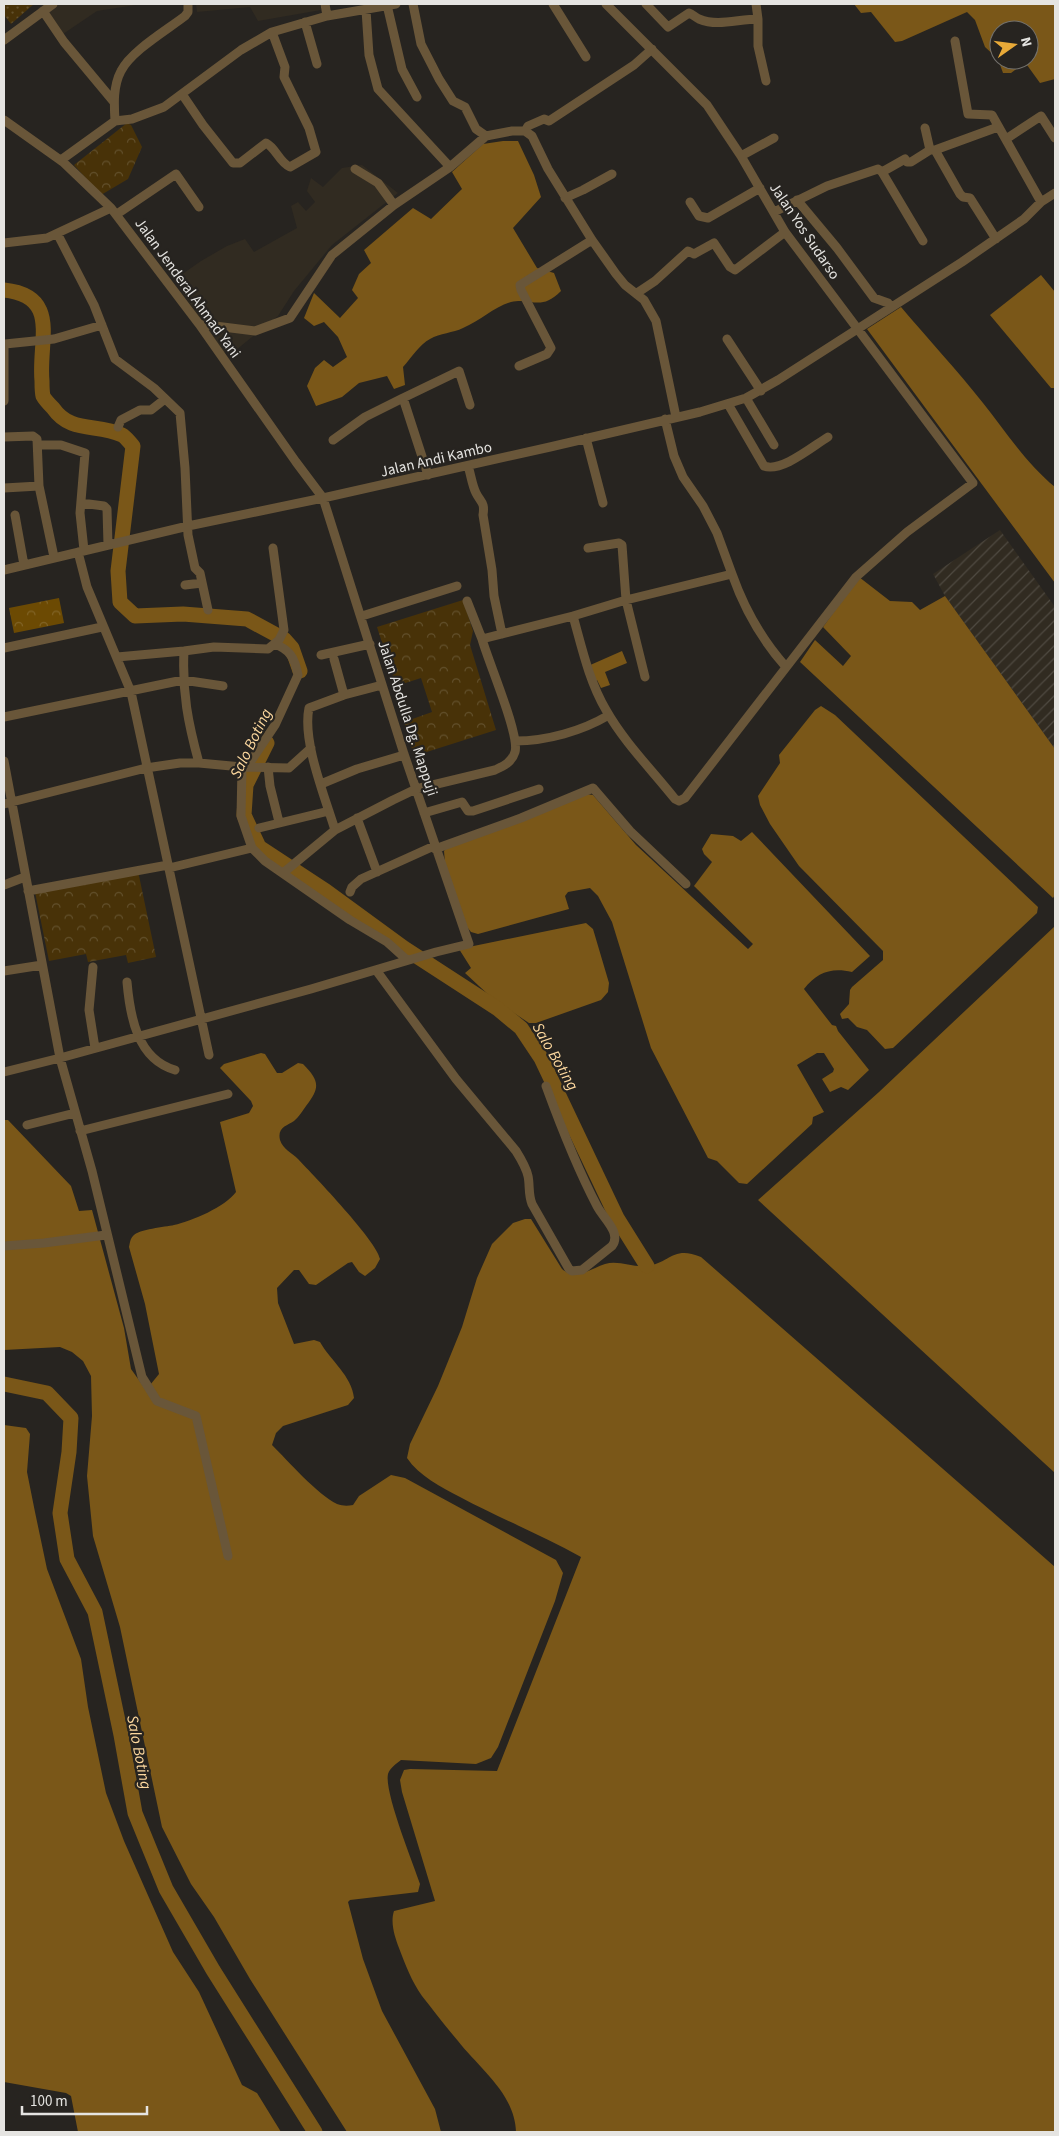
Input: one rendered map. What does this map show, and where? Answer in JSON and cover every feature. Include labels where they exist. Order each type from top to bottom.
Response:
[{"type":"street","points":[[5,35],[53,4]]},
{"type":"street","points":[[115,121],[114,102],[121,71],[158,35],[185,16],[188,12],[188,4]]},
{"type":"street","points":[[325,4],[327,16]]},
{"type":"street","points":[[413,4],[419,38],[433,68],[453,100],[465,107],[476,129],[486,136]]},
{"type":"street","points":[[553,4],[586,58]]},
{"type":"street","name":"Jalan Yos Sudarso","points":[[606,4],[708,105],[741,156],[785,232],[974,483],[907,532],[856,577],[786,667]]},
{"type":"street","points":[[646,4],[668,27],[689,13],[698,19],[719,23],[740,19],[758,19]]},
{"type":"street","points":[[756,4],[758,46],[766,81]]},
{"type":"street","points":[[61,160],[115,121],[132,119],[154,111],[182,94],[241,50],[272,32],[327,16],[391,5],[402,69],[417,97]]},
{"type":"street","points":[[366,10],[369,55],[378,89],[450,167]]},
{"type":"street","points":[[43,11],[64,42],[114,102]]},
{"type":"street","points":[[305,22],[317,64]]},
{"type":"street","points":[[182,94],[203,125],[233,163],[240,162],[266,143],[290,167],[316,152],[309,128],[284,77],[285,67],[272,32]]},
{"type":"street","points":[[955,41],[968,114],[971,116],[990,114],[1041,202]]},
{"type":"street","points":[[525,131],[528,126],[544,119],[549,121],[634,65],[652,49]]},
{"type":"street","points":[[1006,139],[1041,116],[1055,138]]},
{"type":"street","name":"Jalan Jenderal Ahmad Yani","points":[[4,120],[61,160],[114,211],[199,324],[285,448],[323,498]]},
{"type":"street","points":[[925,128],[933,150],[960,194],[963,197],[970,198],[996,239]]},
{"type":"street","points":[[882,172],[905,159],[907,162],[911,162],[933,150],[998,128]]},
{"type":"street","points":[[199,324],[255,331],[290,318],[332,255],[394,205],[450,167],[486,136],[497,133],[525,131],[532,136],[565,198],[616,274],[648,305],[656,321],[676,417]]},
{"type":"street","points":[[741,156],[774,138]]},
{"type":"street","points":[[774,212],[827,186],[878,168],[923,241]]},
{"type":"street","points":[[355,169],[378,183],[394,205]]},
{"type":"street","points":[[4,243],[38,240],[58,235],[114,211],[176,174],[198,207]]},
{"type":"street","points":[[565,198],[612,174]]},
{"type":"street","points":[[690,202],[699,216],[708,218],[760,188]]},
{"type":"street","name":"Jalan Andi Kambo","points":[[4,570],[188,526],[468,466],[676,417],[746,398],[761,391],[857,330],[996,239],[1024,219],[1041,202],[1055,193]]},
{"type":"street","points":[[797,200],[838,248],[874,298],[888,303],[891,307]]},
{"type":"street","points":[[637,293],[655,281],[688,251],[694,254],[714,243],[730,267],[735,270],[785,232]]},
{"type":"street","points":[[58,235],[94,305],[115,360],[177,409],[182,418],[188,526],[195,568],[199,571],[208,610]]},
{"type":"street","points":[[519,366],[547,354],[550,348],[520,285],[592,240]]},
{"type":"street","points":[[4,401],[4,345],[54,339],[102,325]]},
{"type":"street","points":[[727,339],[761,391]]},
{"type":"street","points":[[333,440],[365,417],[459,371],[470,405]]},
{"type":"street","points":[[403,398],[428,475]]},
{"type":"street","points":[[746,398],[774,445]]},
{"type":"street","points":[[118,427],[122,420],[140,410],[151,410],[165,399]]},
{"type":"street","points":[[728,404],[766,468],[774,468],[787,463],[828,437]]},
{"type":"street","points":[[573,616],[591,678],[609,714],[621,733],[675,799],[680,801],[685,798],[786,667],[774,654],[753,622],[744,604],[713,526],[703,506],[684,478],[674,456],[665,419]]},
{"type":"street","points":[[4,437],[35,436],[38,445],[39,486],[54,557]]},
{"type":"street","points":[[586,438],[603,502]]},
{"type":"street","points":[[38,445],[61,445],[85,453],[80,521],[81,551],[87,587],[102,627],[117,656],[131,692],[209,1054]]},
{"type":"street","points":[[468,466],[476,494],[482,500],[484,508],[483,515],[492,570],[494,596],[502,634]]},
{"type":"street","points":[[4,488],[39,486]]},
{"type":"street","name":"Jalan Abdulla Dg. Mappuji","points":[[323,498],[362,616],[404,755],[469,944],[408,960]]},
{"type":"street","points":[[81,503],[106,507],[108,513],[108,545]]},
{"type":"street","points":[[15,515],[24,565]]},
{"type":"street","points":[[588,548],[619,543],[622,545],[626,600],[645,677]]},
{"type":"street","points":[[117,656],[184,651],[214,646],[268,649],[277,642],[284,630],[273,548]]},
{"type":"street","points":[[482,639],[573,616],[626,600],[732,574]]},
{"type":"street","points":[[185,585],[202,583]]},
{"type":"street","points":[[362,616],[457,586]]},
{"type":"street","points":[[284,872],[335,830],[357,818],[416,789],[501,768],[512,758],[515,751],[514,731],[467,601]]},
{"type":"street","points":[[4,648],[102,627]]},
{"type":"street","points":[[277,642],[293,656],[298,670],[298,679],[276,725],[247,767],[241,816],[252,848],[265,862],[284,872],[350,920],[387,942],[408,960]]},
{"type":"street","points":[[321,655],[370,644]]},
{"type":"street","points":[[184,651],[183,680],[187,717],[198,763]]},
{"type":"street","points":[[334,659],[344,695]]},
{"type":"street","points":[[4,717],[183,680],[222,686]]},
{"type":"street","points":[[335,830],[311,748],[308,729],[309,708],[344,695],[382,685]]},
{"type":"street","points":[[515,741],[540,740],[588,725],[609,714]]},
{"type":"street","points":[[8,803],[146,768],[180,763],[247,767],[292,767],[311,748]]},
{"type":"street","points":[[321,784],[352,771],[404,755]]},
{"type":"street","points":[[4,761],[8,803],[28,891],[60,1058],[92,1171],[142,1377],[157,1400],[196,1416],[228,1556]]},
{"type":"street","points":[[265,767],[279,822]]},
{"type":"street","points":[[350,892],[355,884],[377,872],[435,848],[521,818],[593,788],[630,831],[686,884]]},
{"type":"street","points":[[424,813],[462,802],[467,810],[473,811],[539,789]]},
{"type":"street","points":[[259,828],[329,811]]},
{"type":"street","points":[[357,818],[377,872]]},
{"type":"street","points":[[28,891],[168,866],[252,848]]},
{"type":"street","points":[[4,885],[25,877]]},
{"type":"street","points":[[4,1072],[408,960]]},
{"type":"street","points":[[4,971],[42,965]]},
{"type":"street","points":[[93,967],[89,989],[89,1010],[95,1048]]},
{"type":"street","points":[[376,970],[450,1071],[516,1151],[528,1177],[529,1197],[532,1204],[569,1269],[577,1272],[612,1246],[615,1242],[615,1234],[587,1188],[546,1086]]},
{"type":"street","points":[[127,982],[129,1005],[138,1036],[158,1062],[175,1070]]},
{"type":"street","points":[[80,1131],[228,1094]]},
{"type":"street","points":[[27,1125],[75,1113]]},
{"type":"street","points":[[4,1246],[106,1235]]},
{"type":"shaded area","points":[[44,4],[142,4],[97,11],[63,34],[38,8]]},
{"type":"shaded area","points":[[196,4],[320,4],[321,10],[258,21],[250,7],[197,12]]},
{"type":"shaded area","points":[[854,4],[1055,4],[1055,79],[1040,83],[1031,70],[1039,70],[1039,20],[989,20],[989,51],[985,47],[975,20],[967,12],[902,41],[895,42],[871,12],[861,13]]},
{"type":"shaded area","points":[[1002,70],[1015,70],[1011,73],[1003,73]]},
{"type":"shaded area","points":[[518,141],[534,175],[541,197],[513,228],[537,268],[554,273],[561,291],[547,301],[518,301],[505,304],[463,328],[438,335],[426,341],[403,367],[405,385],[394,389],[387,376],[359,383],[342,397],[316,406],[307,386],[315,368],[324,360],[333,367],[347,357],[338,337],[324,322],[314,326],[304,318],[314,293],[340,318],[358,298],[352,290],[359,274],[371,263],[364,250],[413,208],[431,219],[462,189],[452,172],[483,144]]},
{"type":"shaded area","points":[[362,165],[398,193],[332,245],[294,291],[278,316],[236,350],[232,347],[223,353],[174,280],[227,246],[245,239],[254,252],[297,228],[291,206],[298,202],[306,211],[315,202],[307,191],[311,178],[323,187],[342,168]]},
{"type":"shaded area","points":[[1041,275],[1055,292],[1055,388],[1051,388],[990,315]]},
{"type":"shaded area","points":[[901,307],[973,391],[1026,458],[1055,487],[1055,583],[867,329]]},
{"type":"shaded area","points":[[1000,530],[1055,607],[1055,749],[945,596],[933,574]]},
{"type":"shaded area","points":[[859,577],[890,601],[912,602],[920,610],[945,596],[1055,749],[1055,895],[1053,898],[800,662],[815,640],[843,666],[851,656],[823,627]]},
{"type":"shaded area","points":[[622,651],[627,663],[605,672],[610,685],[601,688],[597,680],[594,681],[588,666]]},
{"type":"shaded area","points":[[821,706],[835,715],[1038,907],[1037,913],[893,1048],[885,1049],[867,1030],[857,1027],[848,1018],[842,1019],[840,1014],[849,1004],[852,987],[883,960],[883,951],[799,866],[770,824],[760,805],[758,796],[780,763],[779,755],[815,710]]},
{"type":"shaded area","points":[[586,794],[593,795],[636,845],[748,949],[753,944],[694,886],[712,862],[702,849],[711,834],[733,836],[741,841],[752,832],[870,956],[852,972],[838,970],[825,972],[814,978],[804,989],[832,1025],[836,1026],[869,1070],[848,1090],[841,1087],[830,1092],[822,1079],[833,1072],[834,1069],[824,1053],[817,1053],[797,1065],[824,1112],[813,1117],[812,1124],[747,1184],[739,1183],[717,1161],[708,1158],[651,1048],[612,922],[598,896],[590,888],[568,892],[565,896],[569,909],[478,934],[471,932],[467,927],[445,863],[444,851],[447,847]]},
{"type":"shaded area","points":[[586,923],[593,929],[609,983],[608,992],[601,1000],[536,1023],[529,1023],[493,999],[465,973],[471,968],[459,949]]},
{"type":"shaded area","points":[[1055,926],[1055,1473],[758,1200],[879,1092]]},
{"type":"shaded area","points":[[261,1053],[265,1054],[277,1073],[282,1073],[298,1063],[303,1064],[313,1075],[316,1085],[314,1094],[298,1118],[281,1130],[279,1136],[281,1143],[306,1167],[357,1224],[376,1250],[380,1259],[375,1268],[365,1276],[359,1272],[352,1262],[316,1285],[309,1284],[299,1270],[294,1270],[277,1288],[278,1303],[294,1344],[314,1340],[320,1342],[345,1375],[354,1398],[348,1405],[283,1426],[276,1433],[272,1445],[312,1486],[337,1504],[353,1505],[359,1496],[391,1475],[405,1478],[556,1560],[563,1573],[555,1601],[498,1747],[491,1758],[476,1764],[401,1760],[393,1766],[388,1774],[390,1796],[420,1884],[418,1892],[350,1900],[348,1902],[363,1959],[382,2011],[435,2109],[441,2132],[347,2132],[250,1979],[214,1917],[191,1884],[162,1827],[120,1627],[93,1536],[87,1476],[92,1416],[91,1376],[83,1361],[72,1352],[60,1347],[4,1350],[4,1120],[8,1120],[71,1186],[79,1211],[92,1210],[124,1328],[131,1369],[146,1390],[159,1374],[145,1304],[129,1247],[131,1240],[133,1236],[141,1232],[199,1217],[224,1203],[236,1192],[220,1122],[249,1113],[253,1106],[251,1101],[220,1068],[224,1064]]},
{"type":"shaded area","points":[[531,1219],[562,1269],[573,1274],[583,1273],[610,1263],[647,1266],[684,1253],[701,1257],[1055,1567],[1055,2132],[516,2132],[510,2106],[503,2094],[449,2030],[415,1985],[396,1939],[393,1925],[394,1911],[435,1901],[400,1780],[404,1770],[410,1769],[497,1771],[581,1557],[445,1489],[424,1476],[407,1458],[410,1444],[438,1386],[462,1327],[477,1278],[492,1244],[513,1223]]},
{"type":"shaded area","points":[[4,1425],[26,1428],[30,1434],[27,1472],[47,1569],[81,1659],[88,1707],[106,1793],[124,1841],[173,1952],[199,1992],[242,2085],[257,2093],[281,2132],[78,2132],[71,2096],[66,2093],[4,2082]]},
{"type":"green space","points":[[4,4],[34,4],[11,24],[4,15]]},
{"type":"green space","points":[[127,123],[131,125],[142,147],[128,179],[101,195],[74,165]]},
{"type":"green space","points":[[59,598],[64,623],[14,633],[9,608]]},
{"type":"green space","points":[[463,600],[473,631],[470,645],[496,730],[414,756],[404,722],[432,712],[421,678],[396,686],[377,627]]},
{"type":"green space","points":[[138,871],[156,957],[128,963],[126,955],[88,962],[86,954],[49,961],[35,892]]},
{"type":"waterway","name":"Salo Boting","points":[[4,290],[22,294],[33,301],[40,311],[43,323],[42,391],[46,401],[60,416],[68,421],[76,425],[113,431],[123,436],[133,446],[118,571],[120,602],[135,616],[183,614],[247,619],[284,639],[292,648],[300,671]]},
{"type":"waterway","name":"Salo Boting","points":[[267,743],[246,785],[244,815],[259,847],[326,891],[404,948],[498,1009],[521,1028],[541,1058],[617,1218],[647,1266]]},
{"type":"waterway","name":"Salo Boting","points":[[4,1384],[47,1393],[71,1418],[69,1452],[60,1513],[67,1559],[95,1612],[135,1813],[166,1889],[213,1970],[315,2132]]}]
